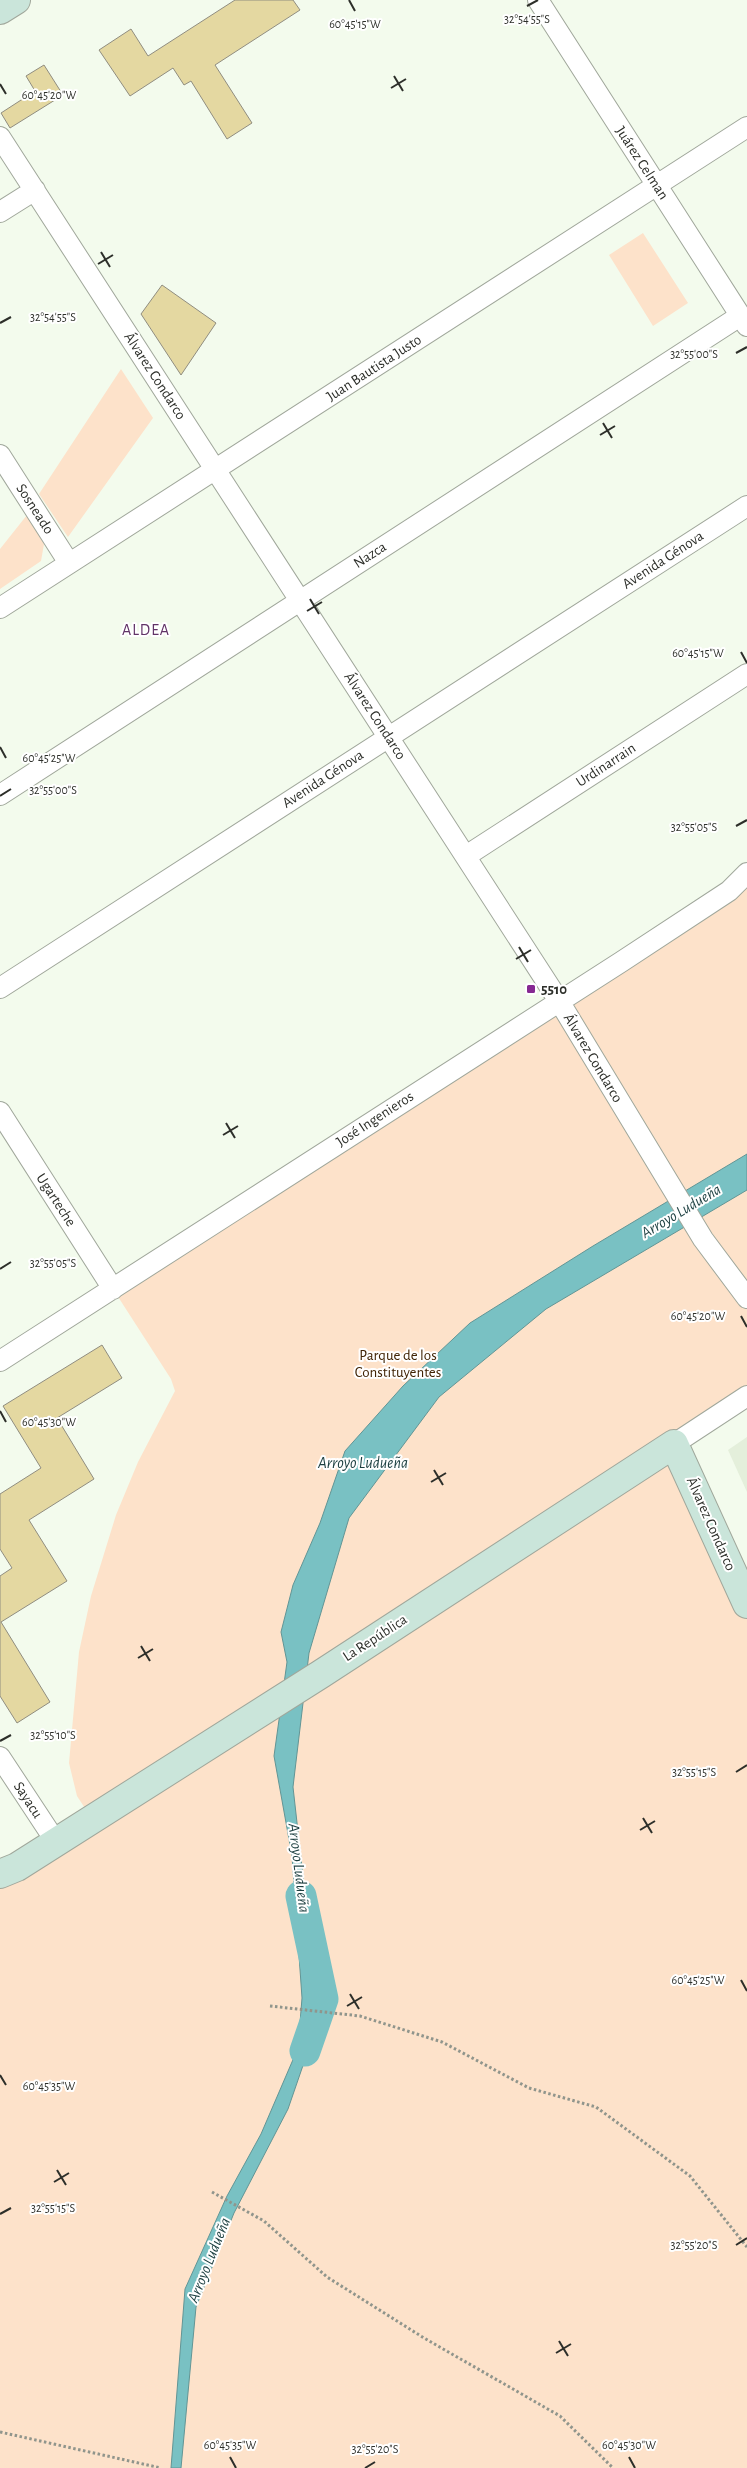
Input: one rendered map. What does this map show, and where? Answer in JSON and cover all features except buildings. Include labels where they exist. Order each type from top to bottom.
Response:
[{"type":"main road","points":[[0,10],[16,0]]},
{"type":"main road","name":"Álvarez Condarco","points":[[674,1444],[747,1604]]},
{"type":"main road","name":"La República","points":[[0,1874],[17,1867],[254,1717],[674,1444]]},
{"type":"street","name":"Juárez Celman","points":[[538,0],[744,321]]},
{"type":"street","name":"Juan Bautista Justo","points":[[0,608],[747,127]]},
{"type":"street","name":"Álvarez Condarco","points":[[0,137],[466,856],[558,1001],[703,1239],[747,1298]]},
{"type":"street","points":[[0,212],[34,190]]},
{"type":"street","name":"Nazca","points":[[0,795],[300,600],[744,321]]},
{"type":"street","name":"Sosneado","points":[[0,455],[69,563]]},
{"type":"street","name":"Avenida Génova","points":[[0,988],[747,506]]},
{"type":"street","name":"Urdinarrain","points":[[466,856],[747,674]]},
{"type":"street","name":"José Ingenieros","points":[[0,1361],[729,891],[747,873]]},
{"type":"street","name":"Ugarteche","points":[[0,1112],[113,1289]]},
{"type":"street","name":"La República","points":[[674,1444],[747,1396]]},
{"type":"street","name":"Sayacu","points":[[0,1758],[56,1842]]},
{"type":"path","points":[[270,2006],[360,2016],[442,2042],[529,2088],[596,2108],[690,2176],[747,2247]]},
{"type":"path","points":[[212,2192],[264,2221],[327,2277],[424,2338],[560,2416],[613,2468]]},
{"type":"path","points":[[0,2432],[161,2468]]},
{"type":"shaded area","points":[[747,1437],[747,1492],[728,1450]]},
{"type":"green space","points":[[643,233],[688,303],[653,326],[609,255]]},
{"type":"green space","points":[[121,369],[153,418],[68,537],[39,494]]},
{"type":"green space","points":[[27,515],[44,544],[41,561],[0,589],[0,549]]},
{"type":"green space","name":"Parque de los Constituyentes","points":[[747,873],[747,1396],[674,1444],[747,1604],[747,2468],[0,2468],[0,1874],[92,1819],[77,1796],[69,1763],[79,1652],[91,1596],[116,1515],[138,1462],[175,1391],[171,1379],[113,1289]]},
{"type":"water","name":"Arroyo Ludueña","points":[[747,1154],[747,1190],[546,1309],[439,1397],[349,1518],[309,1653],[293,1787],[319,2019],[288,2109],[234,2213],[196,2307],[181,2468],[171,2468],[185,2289],[227,2196],[261,2134],[298,2048],[302,1998],[292,1856],[274,1756],[287,1662],[281,1632],[293,1585],[320,1523],[345,1451],[403,1386],[470,1323],[593,1246]]},
{"type":"waterway","name":"Arroyo Ludueña","points":[[301,1896],[323,1999],[305,2051]]},
{"type":"place","name":"5510","points":[[531,989]]},
{"type":"district","name":"ALDEA","points":[[146,630]]}]
